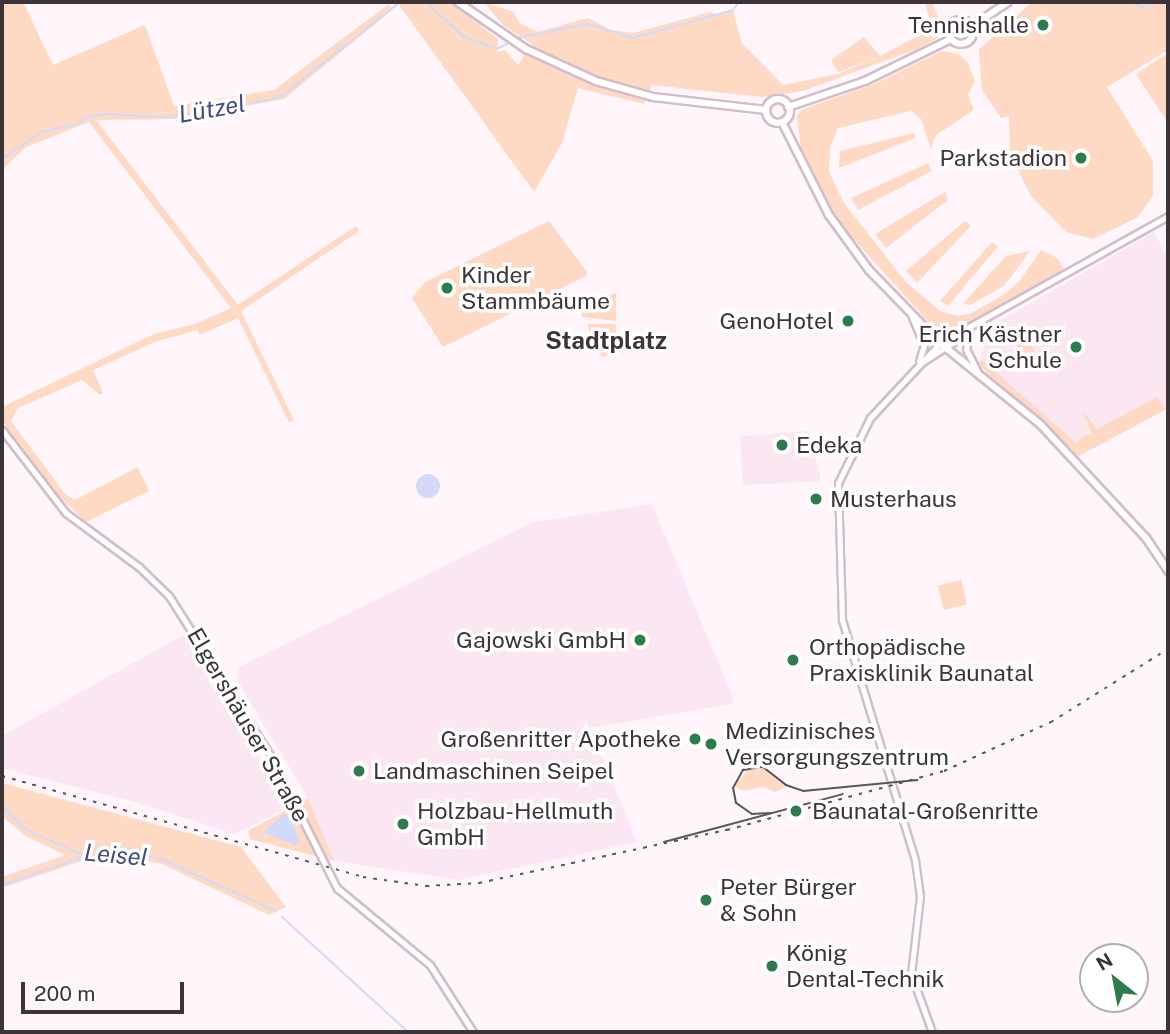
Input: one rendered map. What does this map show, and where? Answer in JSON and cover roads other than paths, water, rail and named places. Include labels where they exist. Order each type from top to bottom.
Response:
[{"type":"main road","points":[[458,2],[526,49],[614,87],[653,97],[766,110]]},
{"type":"main road","points":[[1008,2],[972,26],[968,41],[951,39],[910,62],[788,107],[782,122],[837,227],[912,317],[947,349],[1040,424],[1146,538],[1168,571]]},
{"type":"main road","points":[[951,39],[954,22],[964,20],[972,26]]},
{"type":"main road","points":[[766,110],[776,100],[788,107]]},
{"type":"main road","points":[[766,110],[771,121],[782,122]]},
{"type":"street","points":[[932,1032],[911,974],[920,896],[915,860],[842,620],[838,483],[870,418],[940,343],[975,327],[1168,216]]},
{"type":"street","points":[[912,317],[923,345],[918,364]]},
{"type":"street","points":[[918,364],[947,349],[975,327]]},
{"type":"street","points":[[975,327],[966,343],[977,371]]},
{"type":"street","name":"Elgershäuser Straße","points":[[2,430],[46,491],[84,526],[139,567],[181,612],[292,793],[337,888],[429,965],[473,1032]]},
{"type":"water","points":[[428,474],[436,478],[440,486],[436,494],[428,498],[420,494],[416,486],[420,478]]},
{"type":"water","points":[[284,814],[290,817],[300,842],[296,846],[263,832]]},
{"type":"waterway","name":"Lützel","points":[[2,159],[41,132],[75,125],[88,117],[104,114],[167,117],[279,98],[400,2]]},
{"type":"waterway","name":"Lützel","points":[[426,2],[464,37],[497,49],[512,41]]},
{"type":"waterway","name":"Lützel","points":[[517,38],[588,24],[633,38],[733,10],[739,2]]},
{"type":"waterway","points":[[1128,2],[1143,7],[1154,2]]},
{"type":"waterway","name":"Leisel","points":[[2,806],[26,830],[86,856],[128,852],[161,859],[276,911]]},
{"type":"waterway","points":[[2,885],[83,857]]},
{"type":"waterway","name":"Leisel","points":[[282,917],[408,1032]]},
{"type":"tram line","points":[[771,813],[752,814],[736,803],[733,788],[743,770],[763,767],[786,785],[803,791],[917,780]]},
{"type":"tram line","points":[[664,842],[843,794]]},
{"type":"railway","points":[[2,776],[363,877],[426,886],[479,883],[727,830],[944,771],[1051,722],[1168,649]]},
{"type":"place","name":"Tennishalle","points":[[1043,25]]},
{"type":"place","name":"Parkstadion","points":[[1081,158]]},
{"type":"place","name":"Kinder Stammbäume","points":[[447,288]]},
{"type":"place","name":"GenoHotel","points":[[848,321]]},
{"type":"place","name":"Erich Kästner Schule","points":[[1076,347]]},
{"type":"place","name":"Edeka","points":[[782,445]]},
{"type":"place","name":"Musterhaus","points":[[816,499]]},
{"type":"place","name":"Gajowski GmbH","points":[[640,640]]},
{"type":"place","name":"Orthopädische Praxisklinik Baunatal","points":[[793,660]]},
{"type":"place","name":"Großenritter Apotheke","points":[[695,739]]},
{"type":"place","name":"Medizinisches Versorgungszentrum","points":[[711,744]]},
{"type":"place","name":"Landmaschinen Seipel","points":[[359,771]]},
{"type":"place","name":"Baunatal-Großenritte","points":[[796,811]]},
{"type":"place","name":"Holzbau-Hellmuth GmbH","points":[[403,824]]},
{"type":"place","name":"Peter Bürger & Sohn","points":[[706,900]]},
{"type":"place","name":"König Dental-Technik","points":[[772,966]]},
{"type":"district","name":"Stadtplatz","points":[[606,341]]}]
